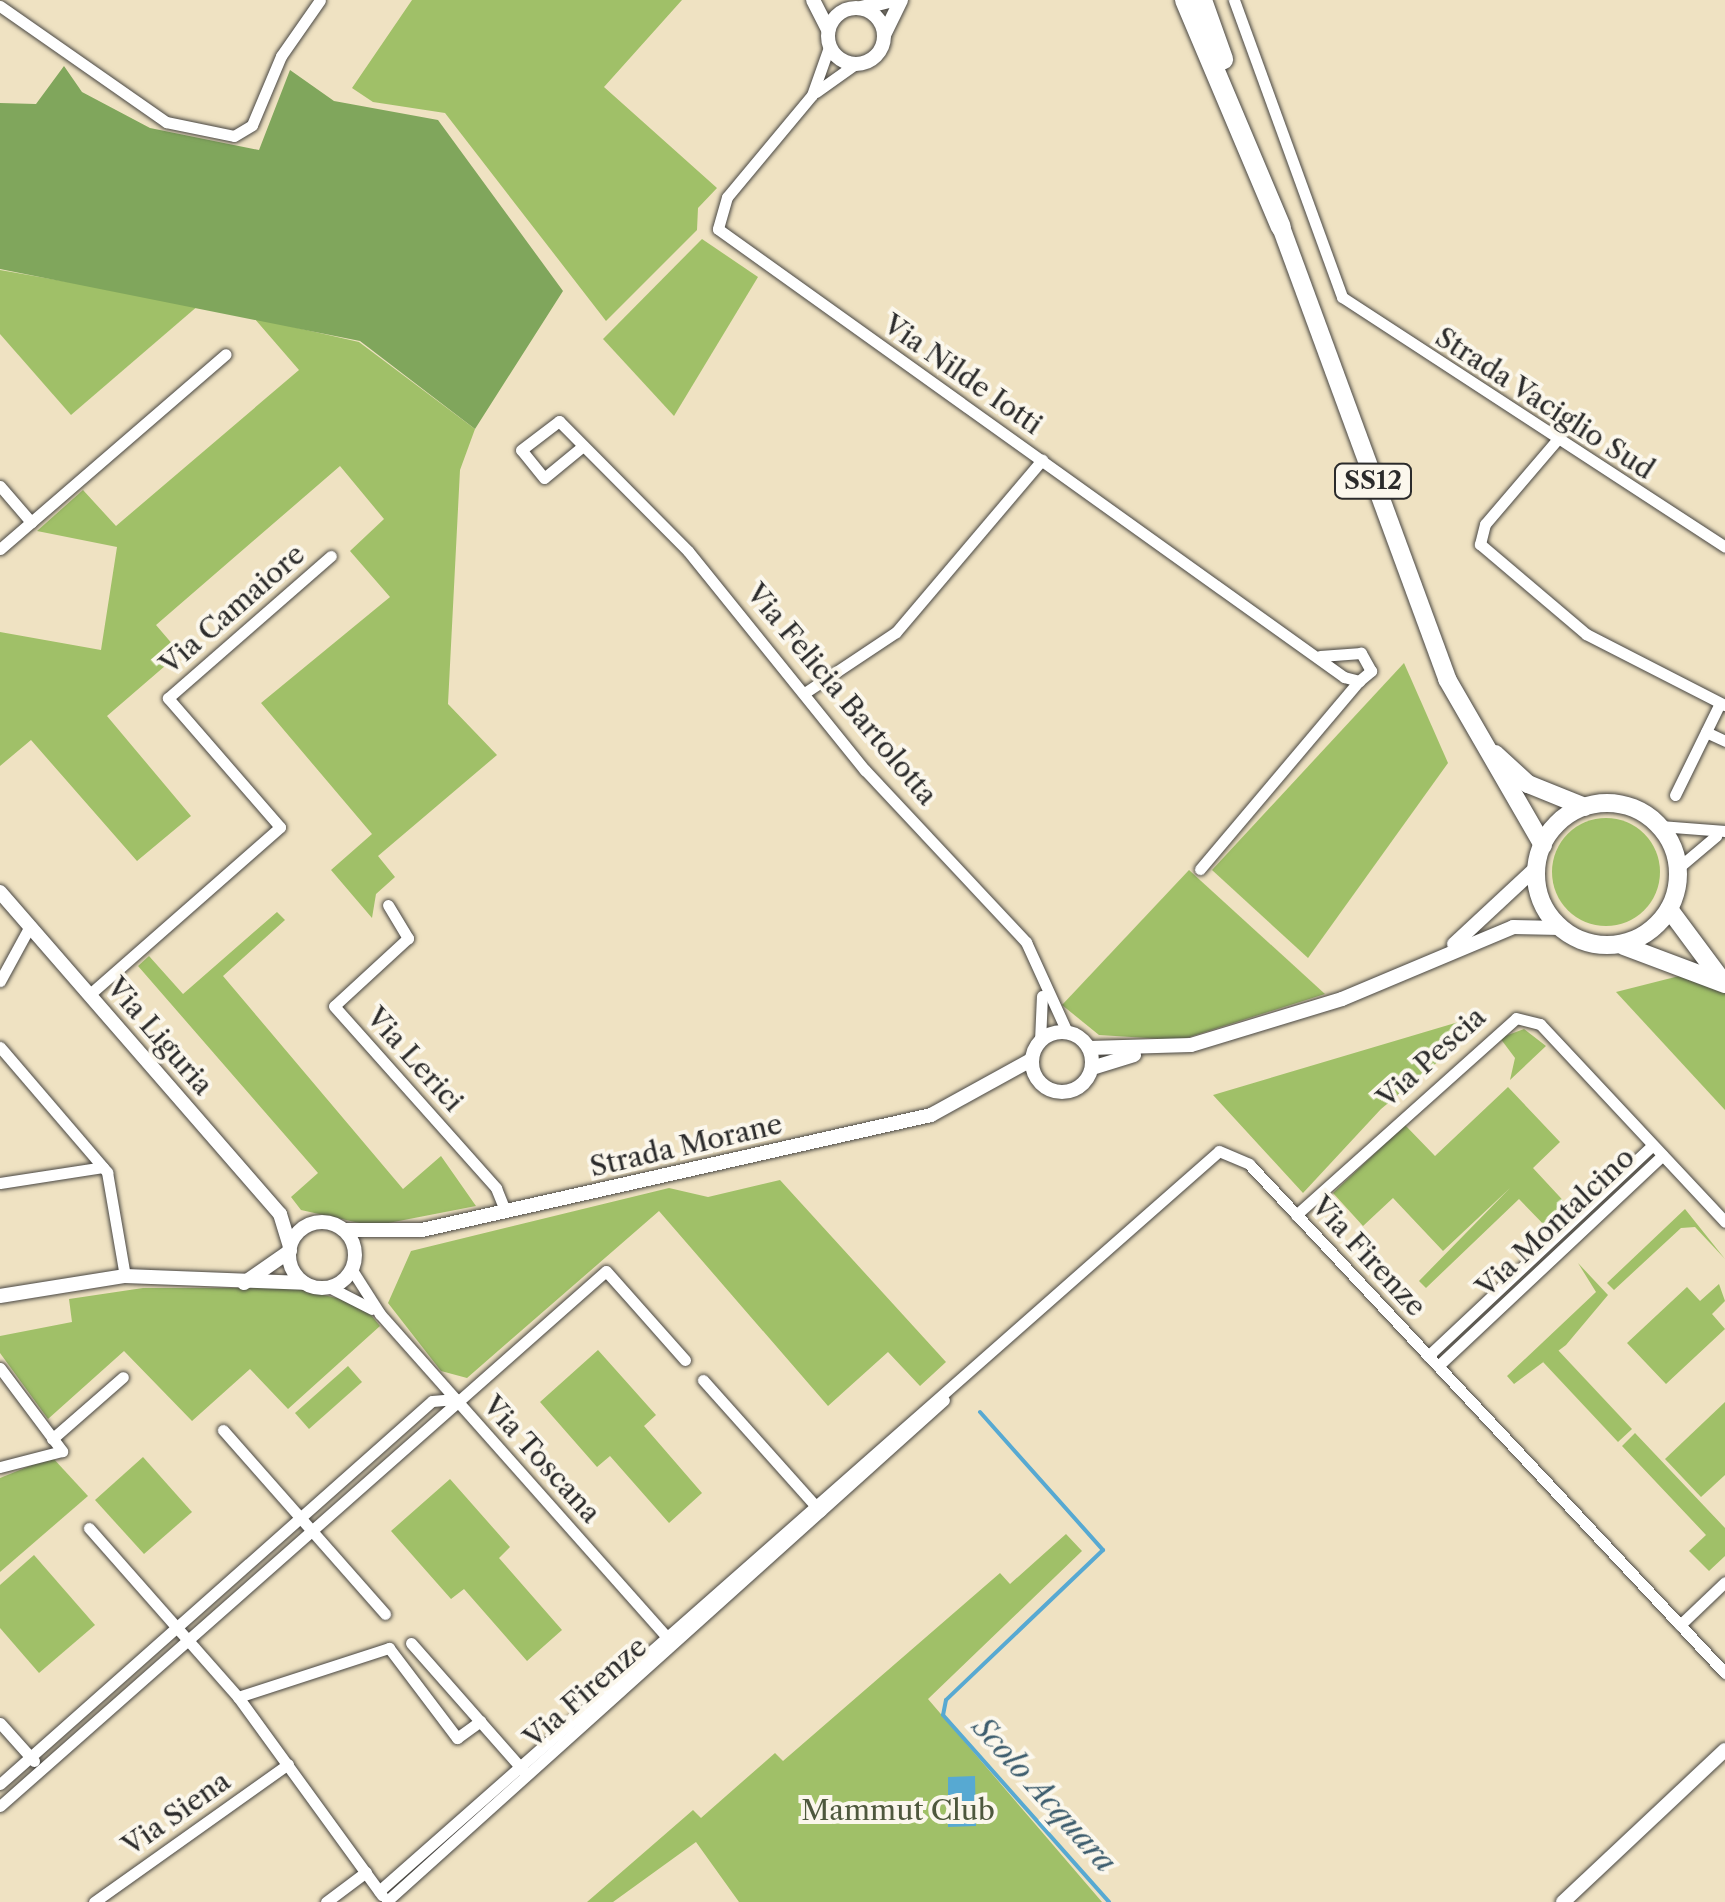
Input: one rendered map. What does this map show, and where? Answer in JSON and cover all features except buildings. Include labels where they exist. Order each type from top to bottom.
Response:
[{"type":"highway","name":"SS12","points":[[1185,0],[1281,226]]},
{"type":"highway","name":"SS12","points":[[1202,0],[1281,226]]},
{"type":"main road","name":"SS12","points":[[1281,226],[1474,732]]},
{"type":"main road","points":[[1474,732],[1528,784],[1585,807],[1625,806],[1660,826],[1678,868],[1669,910],[1646,934],[1614,945]]},
{"type":"main road","points":[[1474,732],[1543,845]]},
{"type":"main road","points":[[1585,807],[1543,845],[1537,867],[1539,894],[1560,928],[1614,945],[1662,954],[1725,983]]},
{"type":"main road","points":[[1669,910],[1725,983]]},
{"type":"street","points":[[0,6],[166,122],[246,132],[320,0]]},
{"type":"street","points":[[813,0],[828,30],[829,47],[854,65],[874,58],[901,0]]},
{"type":"street","points":[[831,0],[854,9],[884,36]]},
{"type":"street","points":[[828,30],[854,9],[892,0]]},
{"type":"street","name":"Strada Vaciglio Sud","points":[[1234,0],[1342,296],[1556,440],[1725,547]]},
{"type":"street","name":"Via Nilde Iotti","points":[[812,95],[829,47]]},
{"type":"street","name":"Via Nilde Iotti","points":[[854,65],[812,95],[727,198],[718,230],[1360,681]]},
{"type":"street","points":[[0,548],[226,354]]},
{"type":"street","name":"Via Felicia Bartolotta","points":[[583,446],[544,478],[521,450],[559,420],[688,552],[1026,942],[1042,987],[1067,1032]]},
{"type":"street","points":[[1556,440],[1478,539],[1586,634],[1722,704],[1675,795]]},
{"type":"street","points":[[806,692],[896,632],[1042,460]]},
{"type":"street","points":[[0,486],[31,522]]},
{"type":"street","name":"Via Camaiore","points":[[90,994],[280,828],[168,698],[331,556]]},
{"type":"street","points":[[1200,869],[1371,672],[1367,656],[1320,656]]},
{"type":"street","points":[[1706,732],[1725,741]]},
{"type":"street","points":[[1660,826],[1724,831]]},
{"type":"street","points":[[1678,868],[1724,831]]},
{"type":"street","points":[[1433,958],[1492,917],[1537,867]]},
{"type":"street","name":"Via Liguria","points":[[0,892],[280,1214],[290,1248]]},
{"type":"street","name":"Via Lerici","points":[[388,905],[408,938],[334,1006],[496,1188],[505,1210]]},
{"type":"street","points":[[0,982],[30,926]]},
{"type":"street","points":[[1144,1052],[1089,1048],[1067,1032],[1040,1041],[1032,1060],[1037,1080],[1072,1091],[1092,1068],[1342,1000],[1433,958],[1513,928],[1560,928]]},
{"type":"street","name":"Via Felicia Bartolotta","points":[[1040,1041],[1042,987]]},
{"type":"street","name":"Via Pescia","points":[[1296,1215],[1516,1018],[1540,1024],[1725,1222]]},
{"type":"street","points":[[0,1047],[103,1167],[125,1276]]},
{"type":"street","points":[[1089,1048],[1092,1068]]},
{"type":"street","name":"Strada Morane","points":[[345,1230],[386,1236],[931,1114],[992,1088],[1032,1060]]},
{"type":"street","name":"Strada Morane","points":[[992,1088],[1037,1080]]},
{"type":"street","name":"Via Montalcino","points":[[1428,1356],[1653,1145]]},
{"type":"street","name":"Via Firenze","points":[[384,1898],[1219,1150],[1249,1164],[1725,1673]]},
{"type":"street","name":"Via Montalcino","points":[[1438,1366],[1663,1155]]},
{"type":"street","points":[[0,1183],[103,1167]]},
{"type":"street","points":[[0,1296],[125,1276],[329,1287],[354,1265],[345,1230],[280,1214]]},
{"type":"street","points":[[238,1285],[290,1248],[310,1224]]},
{"type":"street","name":"Strada Morane","points":[[354,1265],[386,1236]]},
{"type":"street","points":[[290,1248],[304,1283]]},
{"type":"street","name":"Via Toscana","points":[[354,1265],[380,1314],[671,1641]]},
{"type":"street","points":[[0,1806],[606,1270],[685,1360]]},
{"type":"street","name":"Via Toscana","points":[[329,1287],[380,1314]]},
{"type":"street","points":[[0,1368],[62,1450],[0,1467]]},
{"type":"street","points":[[52,1438],[123,1376]]},
{"type":"street","points":[[703,1380],[819,1511]]},
{"type":"street","points":[[0,1784],[432,1401],[456,1399]]},
{"type":"street","points":[[222,1430],[385,1614]]},
{"type":"street","points":[[89,1528],[238,1697],[384,1898]]},
{"type":"street","points":[[1680,1625],[1725,1582]]},
{"type":"street","name":"Via Firenze","points":[[410,1643],[524,1772]]},
{"type":"street","points":[[238,1697],[389,1648],[456,1738],[480,1721]]},
{"type":"street","points":[[0,1723],[41,1770]]},
{"type":"street","points":[[1563,1902],[1725,1750]]},
{"type":"street","name":"Via Siena","points":[[94,1902],[288,1764]]},
{"type":"street","points":[[326,1902],[366,1872]]},
{"type":"green space","points":[[412,0],[682,0],[604,87],[717,188],[698,208],[697,230],[606,321],[445,113],[373,102],[352,88]]},
{"type":"green space","points":[[64,66],[82,92],[150,128],[259,150],[290,70],[334,101],[438,120],[563,291],[475,429],[360,341],[0,269],[0,103],[36,104]]},
{"type":"green space","points":[[702,239],[758,277],[674,416],[603,339]]},
{"type":"green space","points":[[0,270],[199,305],[71,415],[0,334]]},
{"type":"green space","points":[[254,318],[359,342],[475,429],[460,470],[448,704],[497,755],[378,856],[395,877],[376,894],[372,918],[331,870],[372,834],[261,703],[390,597],[350,551],[384,519],[340,466],[156,625],[180,653],[107,716],[191,816],[137,861],[31,740],[0,766],[0,632],[101,650],[117,547],[37,531],[83,490],[116,526],[299,370]]},
{"type":"green space","points":[[1404,663],[1448,763],[1308,958],[1212,870]]},
{"type":"green space","points":[[1606,818],[1627,822],[1644,834],[1656,851],[1660,872],[1656,893],[1644,910],[1627,922],[1606,926],[1585,922],[1568,910],[1556,893],[1552,872],[1556,851],[1568,834],[1585,822]]},
{"type":"green space","points":[[1189,870],[1325,994],[1180,1040],[1099,1035],[1062,1005]]},
{"type":"green space","points":[[277,912],[285,920],[223,976],[403,1189],[441,1156],[476,1206],[373,1226],[301,1210],[291,1197],[318,1173],[138,966],[149,956],[183,994]]},
{"type":"green space","points":[[1687,974],[1725,993],[1725,1110],[1616,992]]},
{"type":"green space","points":[[1472,1018],[1486,1022],[1381,1109],[1303,1193],[1213,1095]]},
{"type":"green space","points":[[1524,1029],[1546,1046],[1510,1080],[1515,1058],[1500,1038]]},
{"type":"green space","points":[[1508,1087],[1560,1142],[1533,1168],[1571,1209],[1549,1230],[1519,1199],[1426,1288],[1419,1281],[1510,1188],[1443,1251],[1393,1198],[1363,1226],[1333,1193],[1405,1125],[1435,1156]]},
{"type":"green space","points":[[780,1180],[946,1362],[920,1386],[888,1352],[828,1406],[659,1211],[467,1378],[441,1371],[388,1303],[411,1251],[669,1188],[708,1197]]},
{"type":"green space","points":[[1685,1209],[1725,1259],[1695,1227],[1681,1228],[1614,1290],[1607,1283]]},
{"type":"green space","points":[[1578,1263],[1608,1295],[1566,1345],[1514,1384],[1507,1376],[1596,1292]]},
{"type":"green space","points":[[1719,1284],[1725,1301],[1712,1314],[1725,1329],[1666,1384],[1627,1343],[1687,1287],[1700,1301]]},
{"type":"green space","points":[[143,1288],[294,1288],[362,1304],[380,1326],[288,1409],[250,1369],[192,1421],[124,1351],[48,1419],[0,1353],[0,1336],[72,1322],[69,1299]]},
{"type":"green space","points":[[1557,1349],[1632,1429],[1618,1442],[1543,1362]]},
{"type":"green space","points":[[598,1350],[656,1415],[644,1426],[702,1493],[669,1523],[610,1456],[597,1467],[540,1402]]},
{"type":"green space","points":[[348,1366],[362,1382],[309,1429],[295,1413]]},
{"type":"green space","points":[[1725,1402],[1725,1475],[1701,1497],[1665,1459]]},
{"type":"green space","points":[[1635,1433],[1725,1528],[1725,1556],[1709,1571],[1689,1551],[1706,1535],[1622,1446]]},
{"type":"green space","points":[[52,1457],[88,1496],[0,1572],[0,1478]]},
{"type":"green space","points":[[143,1457],[192,1512],[144,1554],[95,1500]]},
{"type":"green space","points":[[450,1479],[510,1547],[499,1558],[562,1630],[527,1661],[464,1589],[451,1599],[391,1531]]},
{"type":"green space","name":"Mammut Club","points":[[1066,1534],[1082,1551],[928,1699],[1102,1902],[739,1902],[696,1842],[613,1902],[587,1902],[693,1810],[701,1818],[775,1753],[783,1761],[1000,1573],[1010,1584]]},
{"type":"green space","points":[[34,1555],[95,1625],[39,1673],[0,1628],[0,1585]]},
{"type":"water","points":[[975,1776],[976,1826],[948,1827],[948,1777]]},
{"type":"waterway","name":"Scolo Acquara","points":[[980,1412],[1103,1550],[946,1700],[943,1715],[1109,1902]]}]
